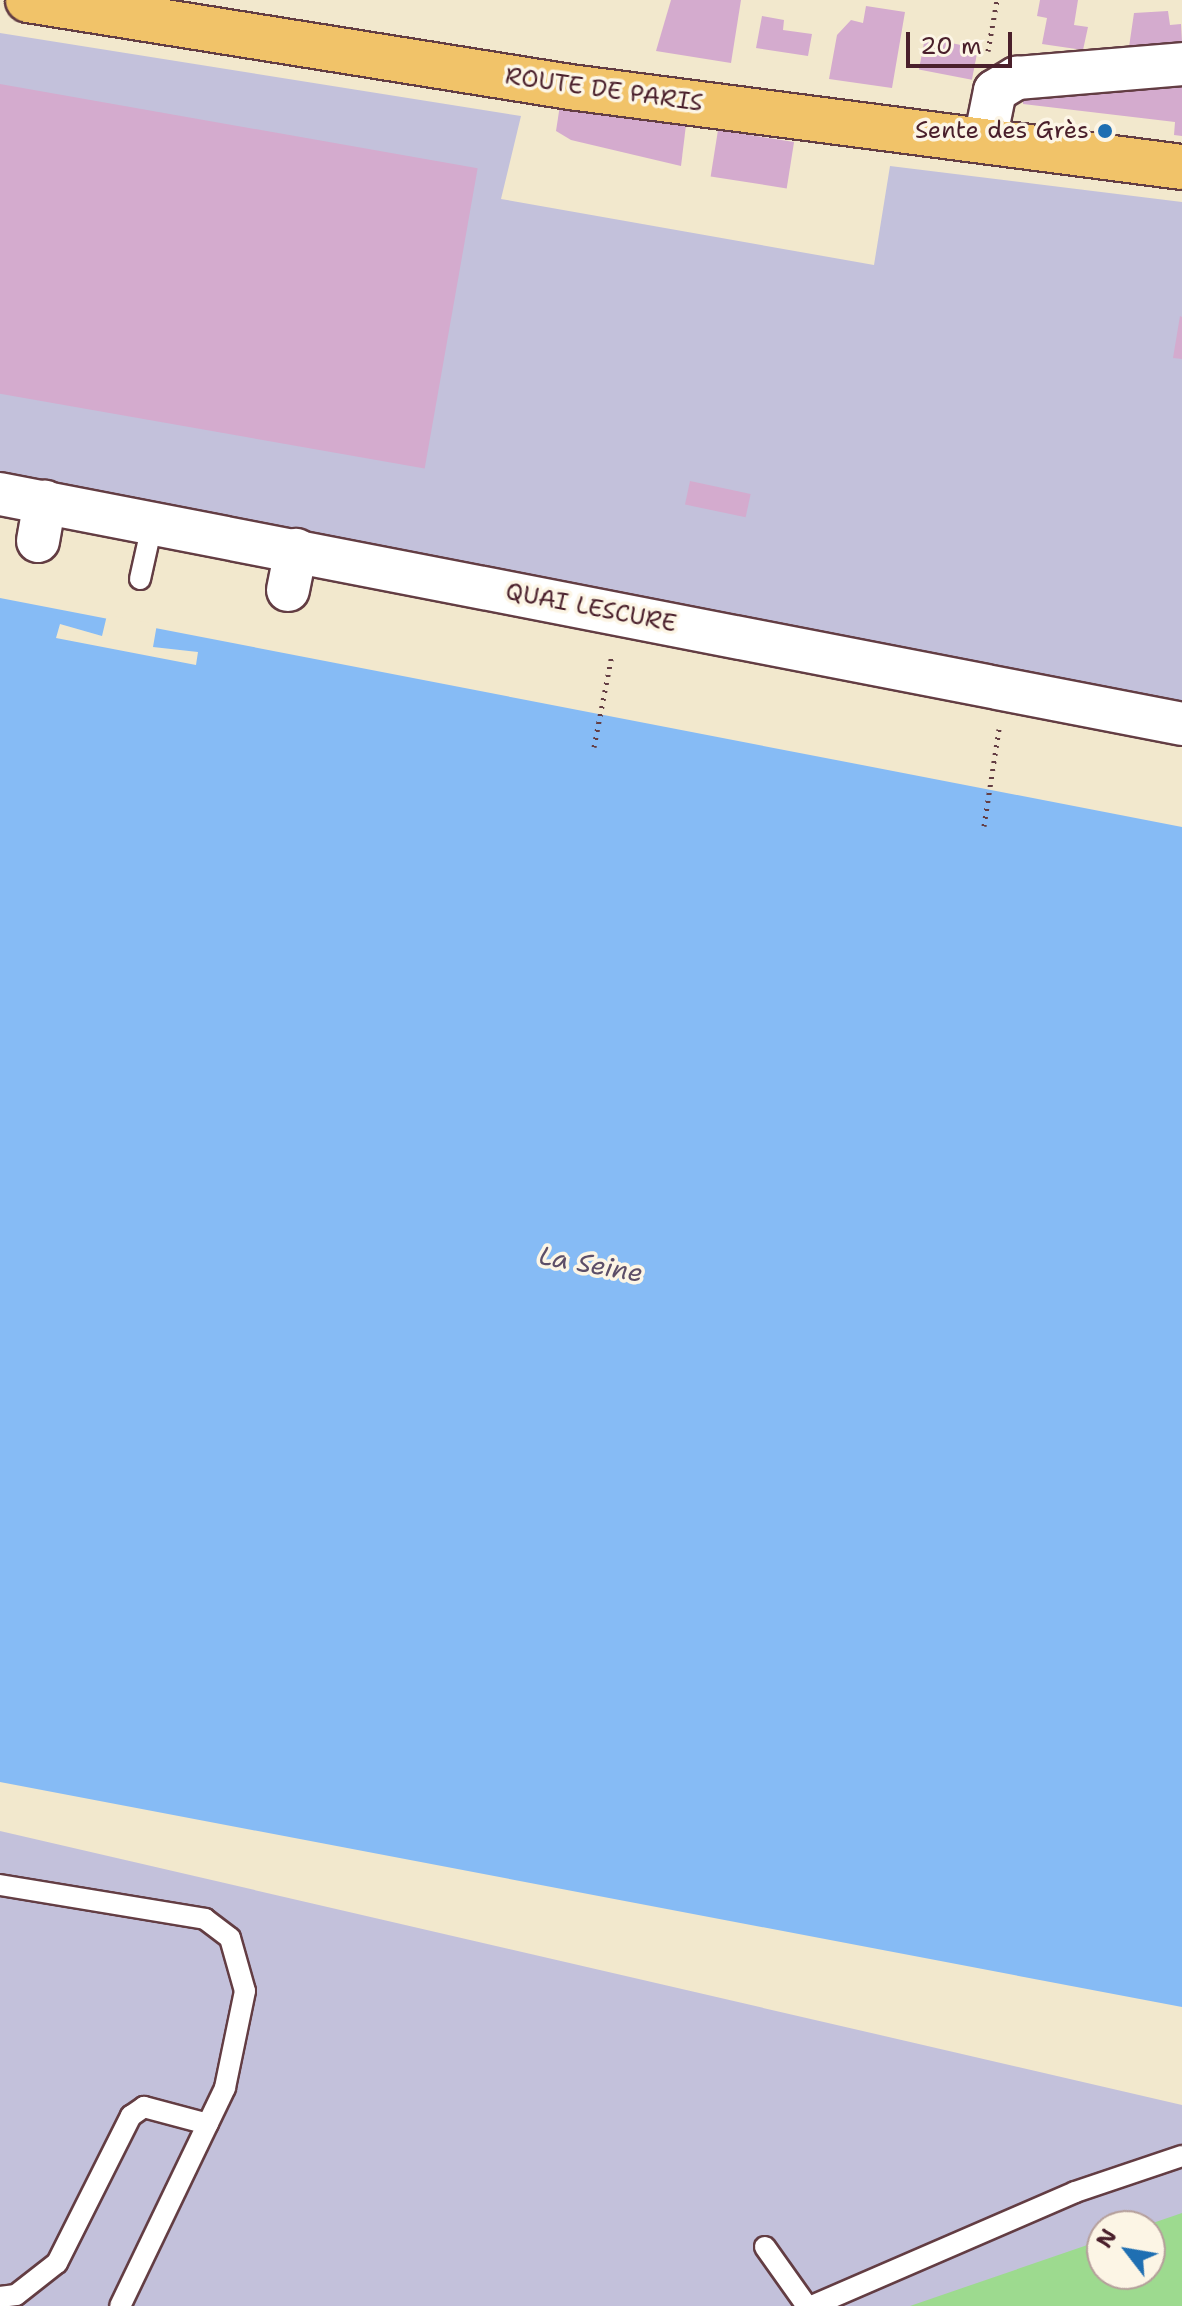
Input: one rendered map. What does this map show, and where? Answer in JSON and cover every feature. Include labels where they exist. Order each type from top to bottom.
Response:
[{"type":"main road","name":"ROUTE DE PARIS","points":[[28,0],[570,87],[1182,167]]},
{"type":"street","points":[[985,140],[995,91],[1017,78],[1182,64]]},
{"type":"street","name":"QUAI LESCURE","points":[[0,494],[42,521],[153,521],[1182,724]]},
{"type":"street","points":[[288,590],[296,550]]},
{"type":"lane","points":[[140,579],[153,521]]},
{"type":"lane","points":[[0,1885],[205,1919],[230,1938],[245,1991],[225,2088],[120,2306]]},
{"type":"lane","points":[[0,2297],[16,2295],[57,2263],[131,2116],[144,2107],[208,2124]]},
{"type":"lane","points":[[765,2247],[809,2306],[1075,2192],[1182,2156]]},
{"type":"path","points":[[594,747],[612,654]]},
{"type":"path","points":[[984,826],[999,729]]},
{"type":"shaded area","points":[[0,33],[521,116],[501,199],[874,265],[890,166],[1182,202],[1182,719],[0,517]]},
{"type":"shaded area","points":[[0,1831],[1182,2105],[1182,2306],[0,2306]]},
{"type":"green space","points":[[1182,2213],[1182,2306],[910,2306],[1086,2246],[1086,2290],[1166,2290],[1166,2218]]},
{"type":"water","name":"La Seine","points":[[0,598],[1182,827],[1182,2007],[0,1782]]},
{"type":"pier","points":[[107,615],[157,624],[153,647],[198,652],[196,665],[56,638],[60,624],[102,636]]},
{"type":"building","points":[[671,0],[741,0],[731,63],[656,51]]},
{"type":"building","points":[[1040,0],[1078,0],[1074,25],[1088,27],[1083,50],[1042,44],[1047,18],[1037,16]]},
{"type":"building","points":[[866,6],[905,12],[892,88],[829,79],[837,35],[851,20],[863,23]]},
{"type":"building","points":[[1168,11],[1170,25],[1181,24],[1182,42],[1129,47],[1134,13]]},
{"type":"building","points":[[762,16],[784,20],[783,30],[812,34],[808,56],[756,48]]},
{"type":"building","points":[[925,38],[978,48],[972,80],[919,69]]},
{"type":"building","points":[[1182,75],[1182,136],[1174,135],[1175,122],[1023,104],[1023,90]]},
{"type":"building","points":[[0,84],[478,168],[425,469],[0,394]]},
{"type":"building","points":[[560,105],[686,125],[681,166],[571,140],[556,131]]},
{"type":"building","points":[[718,130],[794,142],[787,188],[711,176]]},
{"type":"building","points":[[1182,317],[1182,359],[1173,358]]},
{"type":"building","points":[[690,481],[751,494],[746,517],[685,504]]},
{"type":"place","name":"Sente des Grès","points":[[1105,131]]}]
